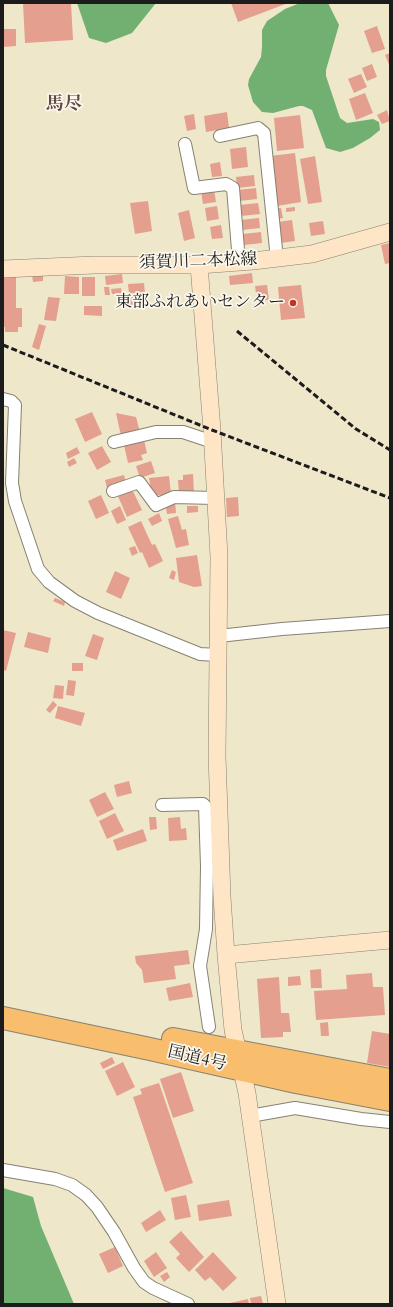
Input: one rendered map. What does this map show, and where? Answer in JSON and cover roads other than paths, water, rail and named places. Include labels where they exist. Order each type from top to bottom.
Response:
[{"type":"highway","name":"国道4号","points":[[3,1005],[239,1060],[296,1082],[390,1100]]},
{"type":"highway","name":"国道4号","points":[[3,1018],[239,1060],[390,1080]]},
{"type":"street","points":[[220,136],[258,128],[264,133],[277,259]]},
{"type":"street","points":[[185,144],[194,188],[226,184],[233,188],[239,262]]},
{"type":"street","name":"須賀川二本松線","points":[[3,269],[94,265],[199,265],[277,259],[312,254],[390,232]]},
{"type":"street","points":[[199,265],[213,442],[219,557],[217,756],[222,897],[233,1030],[246,1088],[277,1304]]},
{"type":"street","points":[[3,399],[11,401],[15,404],[12,483],[15,501],[38,569],[49,582],[75,601],[98,613],[200,654],[218,655]]},
{"type":"street","points":[[114,442],[156,432],[183,432],[213,442]]},
{"type":"street","points":[[112,491],[139,482],[156,505],[174,497],[215,498]]},
{"type":"street","points":[[219,636],[282,629],[390,621]]},
{"type":"street","points":[[162,805],[203,804],[205,806],[207,866],[204,944],[200,966],[209,1027]]},
{"type":"street","points":[[204,944],[226,949],[390,940]]},
{"type":"street","points":[[250,1116],[295,1108],[360,1119],[390,1122]]},
{"type":"street","points":[[3,1170],[55,1179],[72,1185],[86,1195],[97,1207],[114,1232],[134,1268],[144,1282],[153,1288],[188,1304]]},
{"type":"railway","points":[[237,331],[356,429],[390,450]]},
{"type":"railway","points":[[3,345],[212,430],[390,498]]},
{"type":"place","name":"東部ふれあいセンター","points":[[293,303]]},
{"type":"district","name":"馬尽","points":[[64,105]]}]
